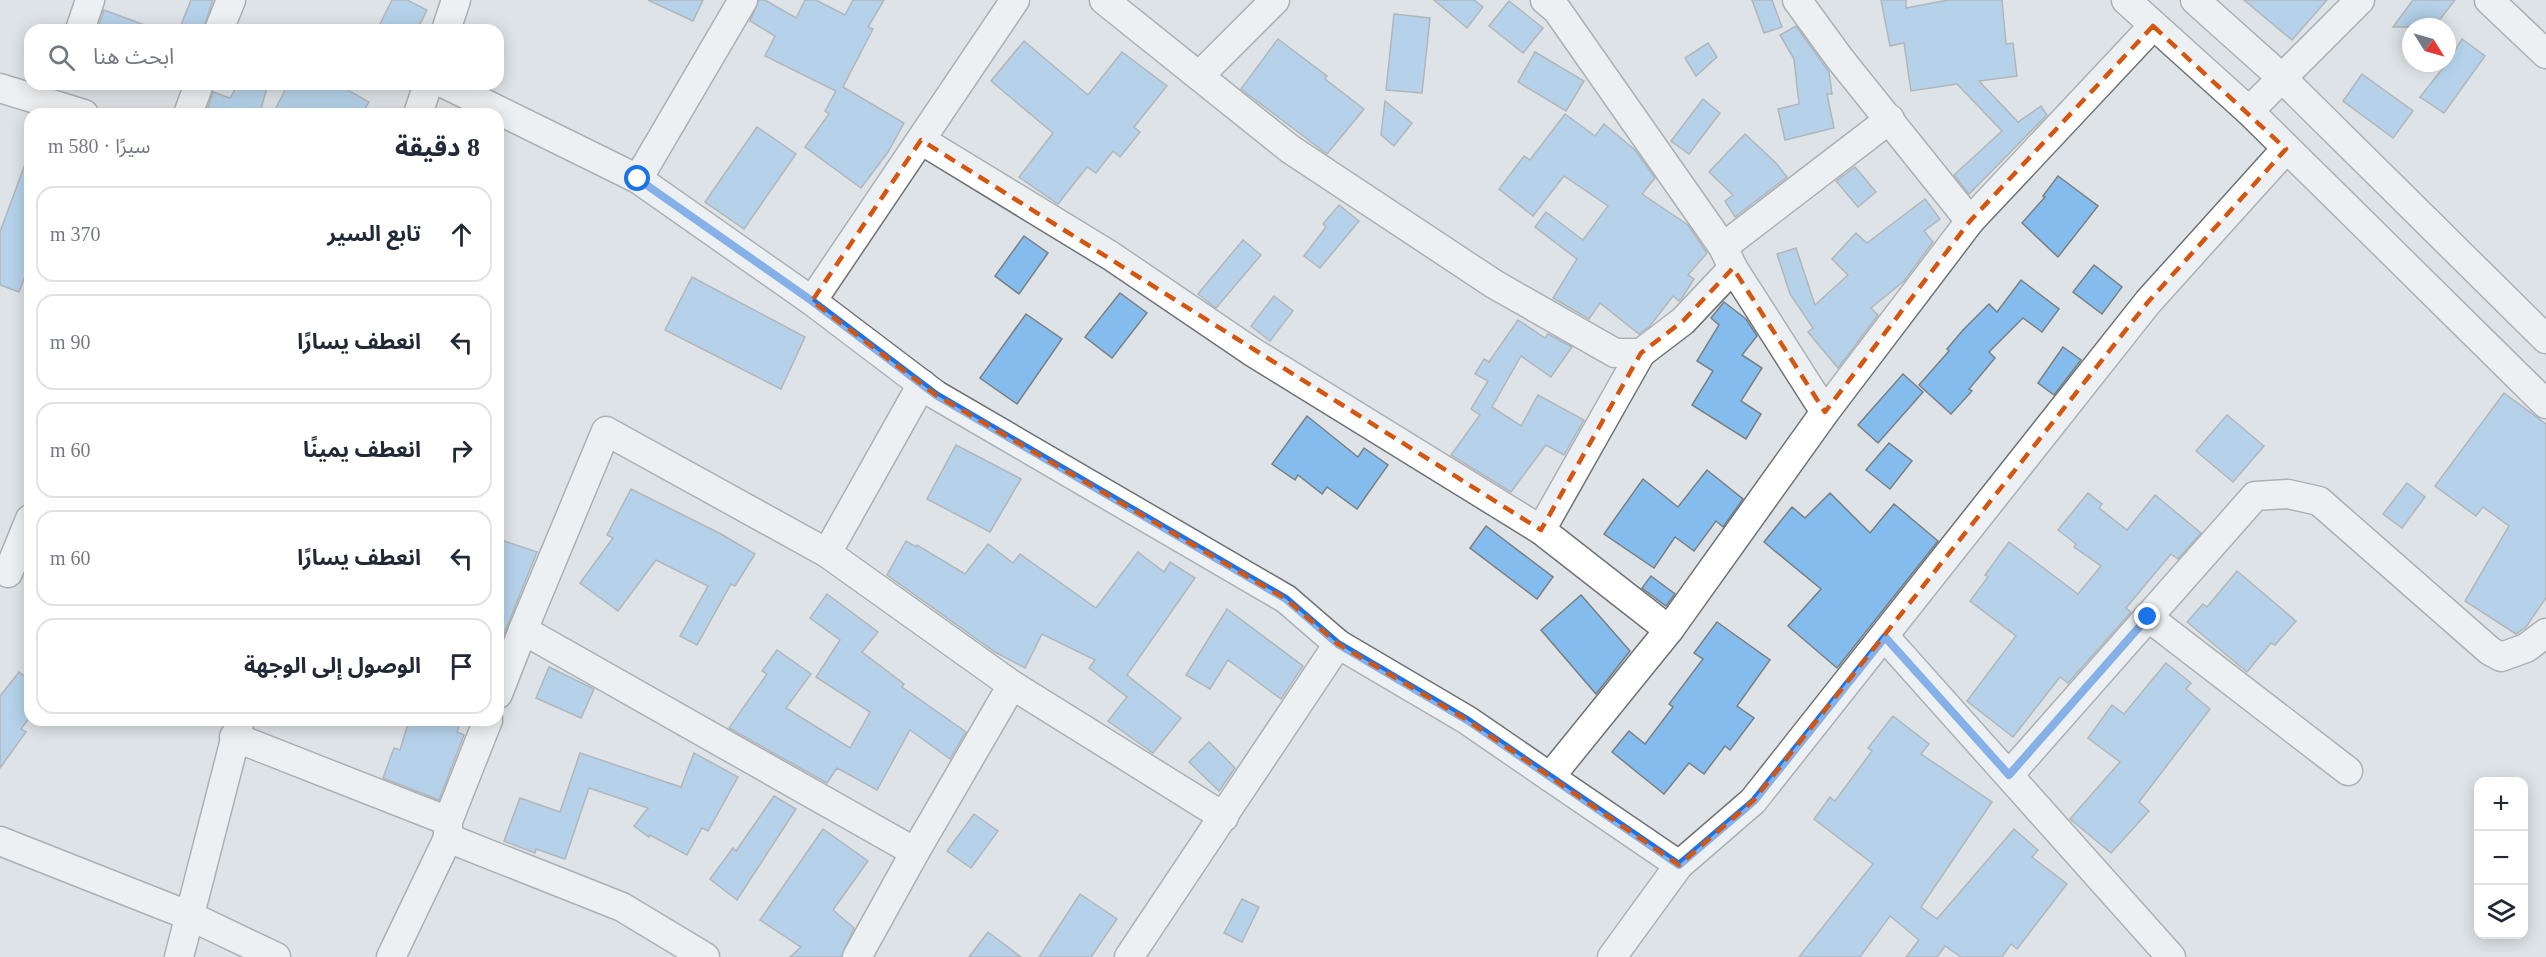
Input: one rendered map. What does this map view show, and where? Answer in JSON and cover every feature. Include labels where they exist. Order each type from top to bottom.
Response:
[{"type":"street","points":[[82,24],[90,0]]},
{"type":"street","points":[[221,24],[231,0]]},
{"type":"street","points":[[448,24],[456,0]]},
{"type":"street","points":[[638,179],[743,0]]},
{"type":"street","points":[[812,301],[1015,0]]},
{"type":"street","points":[[1104,0],[1290,149],[1494,284],[1615,353],[1641,354]]},
{"type":"street","points":[[1199,76],[1275,0]]},
{"type":"street","points":[[1545,0],[1557,10],[1728,258],[1826,412]]},
{"type":"street","points":[[1797,0],[1970,221]]},
{"type":"street","points":[[2126,0],[2248,111],[2546,404]]},
{"type":"street","points":[[2195,0],[2282,78],[2546,339]]},
{"type":"street","points":[[2248,111],[2360,0]]},
{"type":"street","points":[[2489,0],[2546,54]]},
{"type":"street","points":[[1550,777],[1669,630],[1826,412],[1970,221],[2153,26]]},
{"type":"street","points":[[0,88],[70,101]]},
{"type":"street","points":[[190,108],[197,90]]},
{"type":"street","points":[[420,108],[426,90]]},
{"type":"street","points":[[457,90],[494,108]]},
{"type":"street","points":[[504,113],[638,179],[812,301],[922,384],[1122,506],[1286,599],[1338,644],[1467,720],[1679,865]]},
{"type":"street","points":[[1541,530],[1641,354],[1683,321],[1728,258],[1890,119]]},
{"type":"street","points":[[921,140],[1111,256],[1251,351],[1541,530],[1669,630]]},
{"type":"street","points":[[1612,957],[1679,865],[1754,801],[2148,302],[2286,149]]},
{"type":"street","points":[[827,553],[922,384]]},
{"type":"street","points":[[504,679],[606,431],[827,553],[1012,685],[1224,817]]},
{"type":"street","points":[[2009,775],[2255,496],[2271,493],[2288,494],[2319,501],[2490,651],[2501,657],[2526,648],[2546,633]]},
{"type":"street","points":[[13,575],[24,539]]},
{"type":"street","points":[[2148,617],[2348,771]]},
{"type":"street","points":[[523,630],[915,852]]},
{"type":"street","points":[[1885,637],[2171,957]]},
{"type":"street","points":[[1129,957],[1338,644]]},
{"type":"street","points":[[857,957],[1012,685]]},
{"type":"street","points":[[391,957],[448,830],[486,726]]},
{"type":"street","points":[[178,957],[237,728],[448,830],[622,907],[705,957]]},
{"type":"street","points":[[0,841],[190,916],[276,957]]},
{"type":"highlighted area","points":[[2153,26],[2286,149],[2148,302],[1753,801],[1679,865],[1467,720],[1338,644],[1286,599],[936,395],[812,301],[921,140],[1541,530],[1641,353],[1683,321],[1733,268],[1825,412],[1970,221]]},
{"type":"building","points":[[191,0],[213,0],[205,24],[181,24]]},
{"type":"building","points":[[392,0],[407,0],[427,10],[420,24],[380,24]]},
{"type":"building","points":[[648,0],[703,0],[693,21]]},
{"type":"building","points":[[759,0],[765,0],[796,18],[805,0],[816,0],[845,15],[853,0],[884,0],[868,27],[873,29],[843,87],[904,123],[888,152],[861,188],[805,147],[829,114],[825,111],[836,91],[765,56],[775,36],[750,21]]},
{"type":"building","points":[[1434,0],[1474,0],[1483,7],[1467,28]]},
{"type":"building","points":[[1752,0],[1772,0],[1782,27],[1764,33]]},
{"type":"building","points":[[1881,0],[1906,0],[1906,8],[1948,0],[2002,0],[2006,44],[2013,43],[2017,76],[1979,81],[2018,122],[2041,106],[2047,115],[1969,194],[1954,175],[2002,131],[1957,84],[1911,91],[1904,43],[1890,46]]},
{"type":"building","points":[[2244,0],[2327,0],[2292,40]]},
{"type":"building","points":[[2413,0],[2455,0],[2441,18],[2402,18],[2402,27],[2393,27]]},
{"type":"building","points":[[1509,1],[1543,28],[1523,53],[1489,26]]},
{"type":"building","points":[[104,10],[142,24],[99,24]]},
{"type":"building","points":[[1394,14],[1430,18],[1422,93],[1386,90]]},
{"type":"building","points":[[1796,26],[1829,72],[1832,94],[1827,94],[1834,128],[1785,140],[1778,109],[1799,104],[1794,59],[1780,35]]},
{"type":"building","points":[[1278,39],[1327,76],[1325,79],[1364,109],[1327,154],[1241,89]]},
{"type":"building","points":[[2462,39],[2485,56],[2444,113],[2420,97],[2440,72],[2456,72],[2456,49]]},
{"type":"building","points":[[1024,41],[1088,95],[1122,52],[1167,86],[1134,127],[1140,132],[1120,157],[1113,151],[1096,173],[1087,167],[1058,204],[1019,177],[1053,133],[991,81]]},
{"type":"building","points":[[1708,43],[1717,57],[1696,76],[1685,58]]},
{"type":"building","points":[[1535,52],[1584,81],[1566,111],[1518,82]]},
{"type":"building","points":[[2362,74],[2413,111],[2393,138],[2343,101]]},
{"type":"building","points":[[235,90],[266,90],[261,108],[208,108],[213,92],[230,98]]},
{"type":"building","points":[[285,90],[348,90],[369,102],[366,108],[276,108]]},
{"type":"building","points":[[1703,99],[1720,113],[1689,154],[1671,141]]},
{"type":"building","points":[[1385,101],[1412,123],[1394,146],[1381,135]]},
{"type":"building","points":[[1565,114],[1595,136],[1604,124],[1635,150],[1655,178],[1642,194],[1688,225],[1707,253],[1688,275],[1694,279],[1682,298],[1679,301],[1673,296],[1650,326],[1639,334],[1600,303],[1589,319],[1553,298],[1577,259],[1535,227],[1546,212],[1583,240],[1608,206],[1564,176],[1533,216],[1499,189],[1524,156],[1530,160]]},
{"type":"building","points":[[757,127],[796,154],[744,229],[705,202]]},
{"type":"building","points":[[1745,134],[1776,163],[1787,177],[1735,217],[1725,201],[1733,195],[1709,172]]},
{"type":"building","points":[[24,167],[24,279],[19,292],[0,285],[0,232]]},
{"type":"building","points":[[1855,167],[1876,192],[1858,207],[1836,181]]},
{"type":"building","points":[[2058,176],[2098,206],[2058,257],[2022,223],[2045,197],[2043,196]]},
{"type":"building","points":[[1925,199],[1940,219],[1924,231],[1933,242],[1904,281],[1871,308],[1878,315],[1838,368],[1808,332],[1813,328],[1790,294],[1777,254],[1796,248],[1815,305],[1848,275],[1832,259],[1856,233],[1867,243]]},
{"type":"building","points":[[1339,205],[1359,221],[1320,268],[1304,256],[1326,227],[1323,224]]},
{"type":"building","points":[[1024,236],[1048,253],[1019,294],[995,276]]},
{"type":"building","points":[[1243,240],[1261,255],[1216,308],[1198,294]]},
{"type":"building","points":[[2094,265],[2122,287],[2102,314],[2073,292]]},
{"type":"building","points":[[692,277],[805,337],[781,389],[665,330]]},
{"type":"building","points":[[2021,280],[2059,309],[2042,332],[2023,318],[1989,352],[1995,358],[1969,389],[1972,391],[1951,414],[1919,385],[1949,351],[1947,349],[1963,330],[1989,304],[1997,312]]},
{"type":"building","points":[[1120,293],[1147,313],[1112,358],[1085,337]]},
{"type":"building","points":[[1274,296],[1293,311],[1270,341],[1251,326]]},
{"type":"building","points":[[1724,302],[1746,319],[1757,336],[1742,355],[1762,368],[1741,401],[1761,414],[1746,439],[1692,405],[1713,371],[1697,361],[1719,325],[1711,318]]},
{"type":"building","points":[[1026,314],[1062,339],[1017,404],[980,378]]},
{"type":"building","points":[[1518,320],[1545,338],[1548,334],[1572,347],[1551,377],[1521,356],[1492,407],[1521,426],[1538,395],[1584,420],[1564,455],[1546,445],[1511,492],[1451,455],[1480,415],[1471,409],[1488,381],[1475,374],[1484,359],[1489,362]]},
{"type":"building","points":[[2063,347],[2081,360],[2054,395],[2038,383]]},
{"type":"building","points":[[1903,374],[1923,392],[1878,443],[1858,425]]},
{"type":"building","points":[[2504,393],[2546,424],[2546,598],[2526,627],[2516,634],[2465,601],[2509,526],[2483,507],[2476,516],[2435,486]]},
{"type":"building","points":[[2227,415],[2264,446],[2233,482],[2196,451]]},
{"type":"building","points":[[1307,416],[1358,457],[1364,448],[1388,465],[1357,509],[1327,487],[1322,494],[1298,475],[1295,480],[1272,464]]},
{"type":"building","points":[[1889,443],[1912,461],[1890,489],[1866,470]]},
{"type":"building","points":[[956,445],[1021,479],[990,532],[927,499]]},
{"type":"building","points":[[1707,470],[1743,499],[1723,527],[1716,521],[1694,551],[1675,537],[1654,568],[1604,534],[1643,479],[1678,507]]},
{"type":"building","points":[[2407,483],[2425,497],[2402,528],[2383,514]]},
{"type":"building","points":[[631,489],[721,534],[755,554],[735,586],[731,584],[697,645],[680,636],[708,586],[656,560],[618,611],[580,583],[613,538],[607,535]]},
{"type":"building","points":[[1830,493],[1870,533],[1894,504],[1938,541],[1837,668],[1788,626],[1821,589],[1764,542],[1792,507],[1805,518]]},
{"type":"building","points":[[2088,493],[2102,504],[2099,508],[2127,530],[2155,495],[2201,533],[2178,559],[2171,554],[2126,608],[2131,612],[2068,683],[2060,677],[2013,737],[1967,701],[2016,636],[1970,601],[1988,577],[1985,575],[2009,542],[2078,594],[2101,566],[2074,547],[2076,544],[2058,530]]},
{"type":"building","points":[[1486,526],[1553,577],[1537,599],[1470,548]]},
{"type":"building","points":[[504,541],[537,552],[504,634]]},
{"type":"building","points":[[906,541],[916,547],[917,545],[965,574],[988,544],[1013,563],[1020,554],[1096,608],[1138,552],[1164,572],[1170,562],[1195,578],[1127,675],[1181,718],[1153,753],[1108,721],[1127,697],[1089,668],[1095,660],[1042,634],[1025,668],[995,652],[887,575]]},
{"type":"building","points":[[2237,571],[2296,621],[2275,645],[2271,643],[2247,672],[2187,622],[2203,604],[2207,607]]},
{"type":"building","points":[[1651,576],[1675,594],[1666,606],[1642,588]]},
{"type":"building","points":[[827,594],[878,632],[862,652],[904,684],[902,687],[966,732],[950,759],[910,730],[877,790],[837,768],[827,783],[729,728],[767,674],[762,671],[777,650],[811,674],[786,708],[850,748],[870,712],[816,677],[840,640],[810,618]]},
{"type":"building","points":[[1581,595],[1630,651],[1596,694],[1541,630]]},
{"type":"building","points":[[1227,609],[1303,666],[1281,699],[1228,660],[1210,689],[1186,675]]},
{"type":"building","points":[[1717,622],[1770,660],[1737,706],[1754,718],[1730,750],[1725,746],[1704,774],[1689,763],[1664,794],[1612,752],[1629,731],[1645,744],[1673,707],[1669,704],[1703,659],[1694,653]]},
{"type":"building","points":[[2166,663],[2191,683],[2186,689],[2210,709],[2139,802],[2149,811],[2111,853],[2070,819],[2120,762],[2088,738],[2112,705],[2124,714]]},
{"type":"building","points":[[549,667],[594,689],[581,718],[536,698]]},
{"type":"building","points":[[19,672],[24,676],[24,725],[21,729],[26,732],[0,768],[0,696]]},
{"type":"building","points":[[1893,716],[1929,744],[1921,754],[1992,802],[1921,907],[1937,919],[2014,829],[2038,850],[2032,857],[2067,884],[2017,949],[2011,944],[2002,957],[1961,957],[1945,946],[1937,957],[1906,957],[1919,940],[1890,916],[1860,957],[1799,957],[1873,864],[1814,819],[1830,797],[1835,801],[1872,751],[1868,748]]},
{"type":"building","points":[[407,726],[459,726],[457,732],[464,735],[439,800],[383,778],[394,748],[400,750]]},
{"type":"building","points":[[1209,742],[1235,768],[1219,791],[1189,762]]},
{"type":"building","points":[[580,753],[681,787],[694,753],[738,777],[708,831],[702,828],[687,855],[650,835],[649,837],[634,826],[648,808],[589,788],[565,859],[536,849],[535,853],[504,841],[520,798],[560,812]]},
{"type":"building","points":[[774,796],[796,809],[737,900],[710,879],[733,848],[736,851]]},
{"type":"building","points":[[974,814],[998,831],[971,868],[947,851]]},
{"type":"building","points":[[823,829],[868,861],[833,910],[854,928],[841,957],[790,957],[801,947],[760,920]]},
{"type":"building","points":[[1080,894],[1117,919],[1091,957],[1039,957]]},
{"type":"building","points":[[1242,899],[1259,907],[1242,942],[1224,933]]},
{"type":"building","points":[[988,932],[1021,957],[969,957]]},
{"type":"route","points":[[638,179],[812,301],[936,395],[1122,506],[1286,599],[1338,644],[1467,720],[1679,865],[1754,801],[1885,637],[2009,775],[2148,617]]}]
